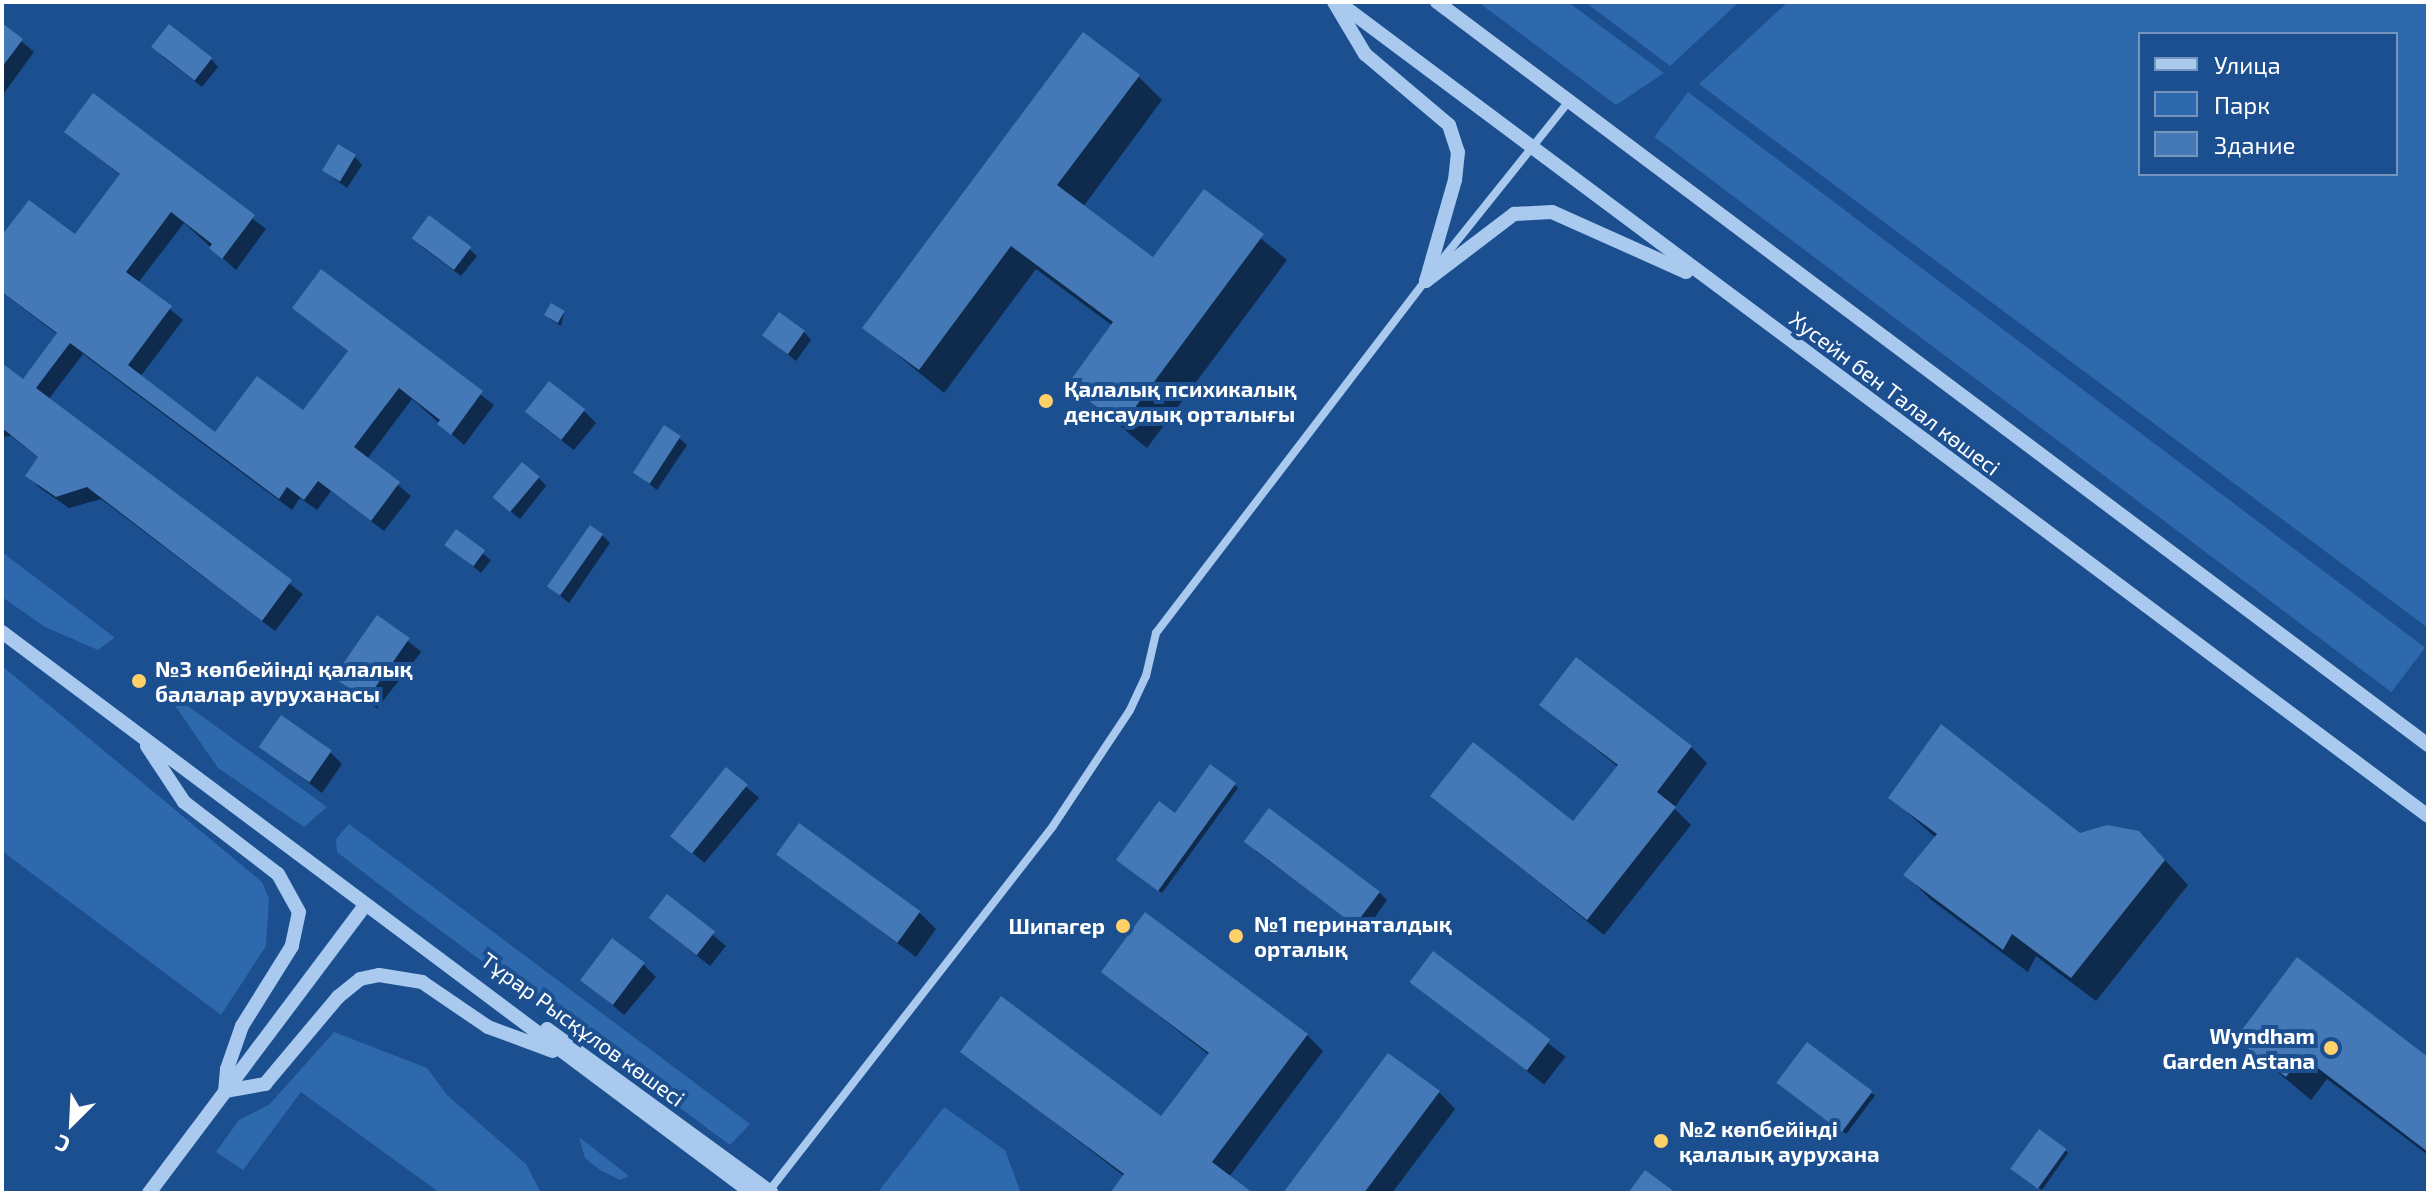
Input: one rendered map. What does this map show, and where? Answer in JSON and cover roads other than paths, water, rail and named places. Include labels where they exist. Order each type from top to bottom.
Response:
[{"type":"street","name":"Хусейн бен Талал көшесі","points":[[1336,2],[2428,816]]},
{"type":"street","points":[[1336,2],[1365,54],[1449,125],[1458,152],[1455,180],[1426,281]]},
{"type":"street","name":"Хусейн бен Талал көшесі","points":[[1437,2],[2428,745]]},
{"type":"street","points":[[771,1192],[1053,826],[1130,710],[1146,676],[1156,633],[1426,281],[1569,101]]},
{"type":"street","points":[[1426,281],[1514,214],[1552,212],[1711,284]]},
{"type":"street","name":"Тұрар Рысқұлов көшесі","points":[[2,632],[364,907],[752,1193]]},
{"type":"street","points":[[140,736],[184,802],[278,874],[299,912],[292,946],[242,1026],[227,1069],[225,1091]]},
{"type":"street","points":[[149,1193],[364,907]]},
{"type":"street","name":"Тұрар Рысқұлов көшесі","points":[[364,907],[399,922],[771,1192]]},
{"type":"street","points":[[225,1091],[265,1084],[338,997],[360,979],[379,975],[422,982],[488,1027],[564,1054]]},
{"type":"place","name":"Қалалық психикалық денсаулық орталығы","points":[[1046,401]]},
{"type":"place","name":"№3 көпбейінді қалалық балалар ауруханасы","points":[[139,681]]},
{"type":"place","name":"Шипагер","points":[[1123,926]]},
{"type":"place","name":"№1 перинаталдық орталық","points":[[1236,936]]},
{"type":"place","name":"Wyndham Garden Astana","points":[[2331,1048]]},
{"type":"place","name":"№2 көпбейінді қалалық аурухана","points":[[1661,1141]]}]
